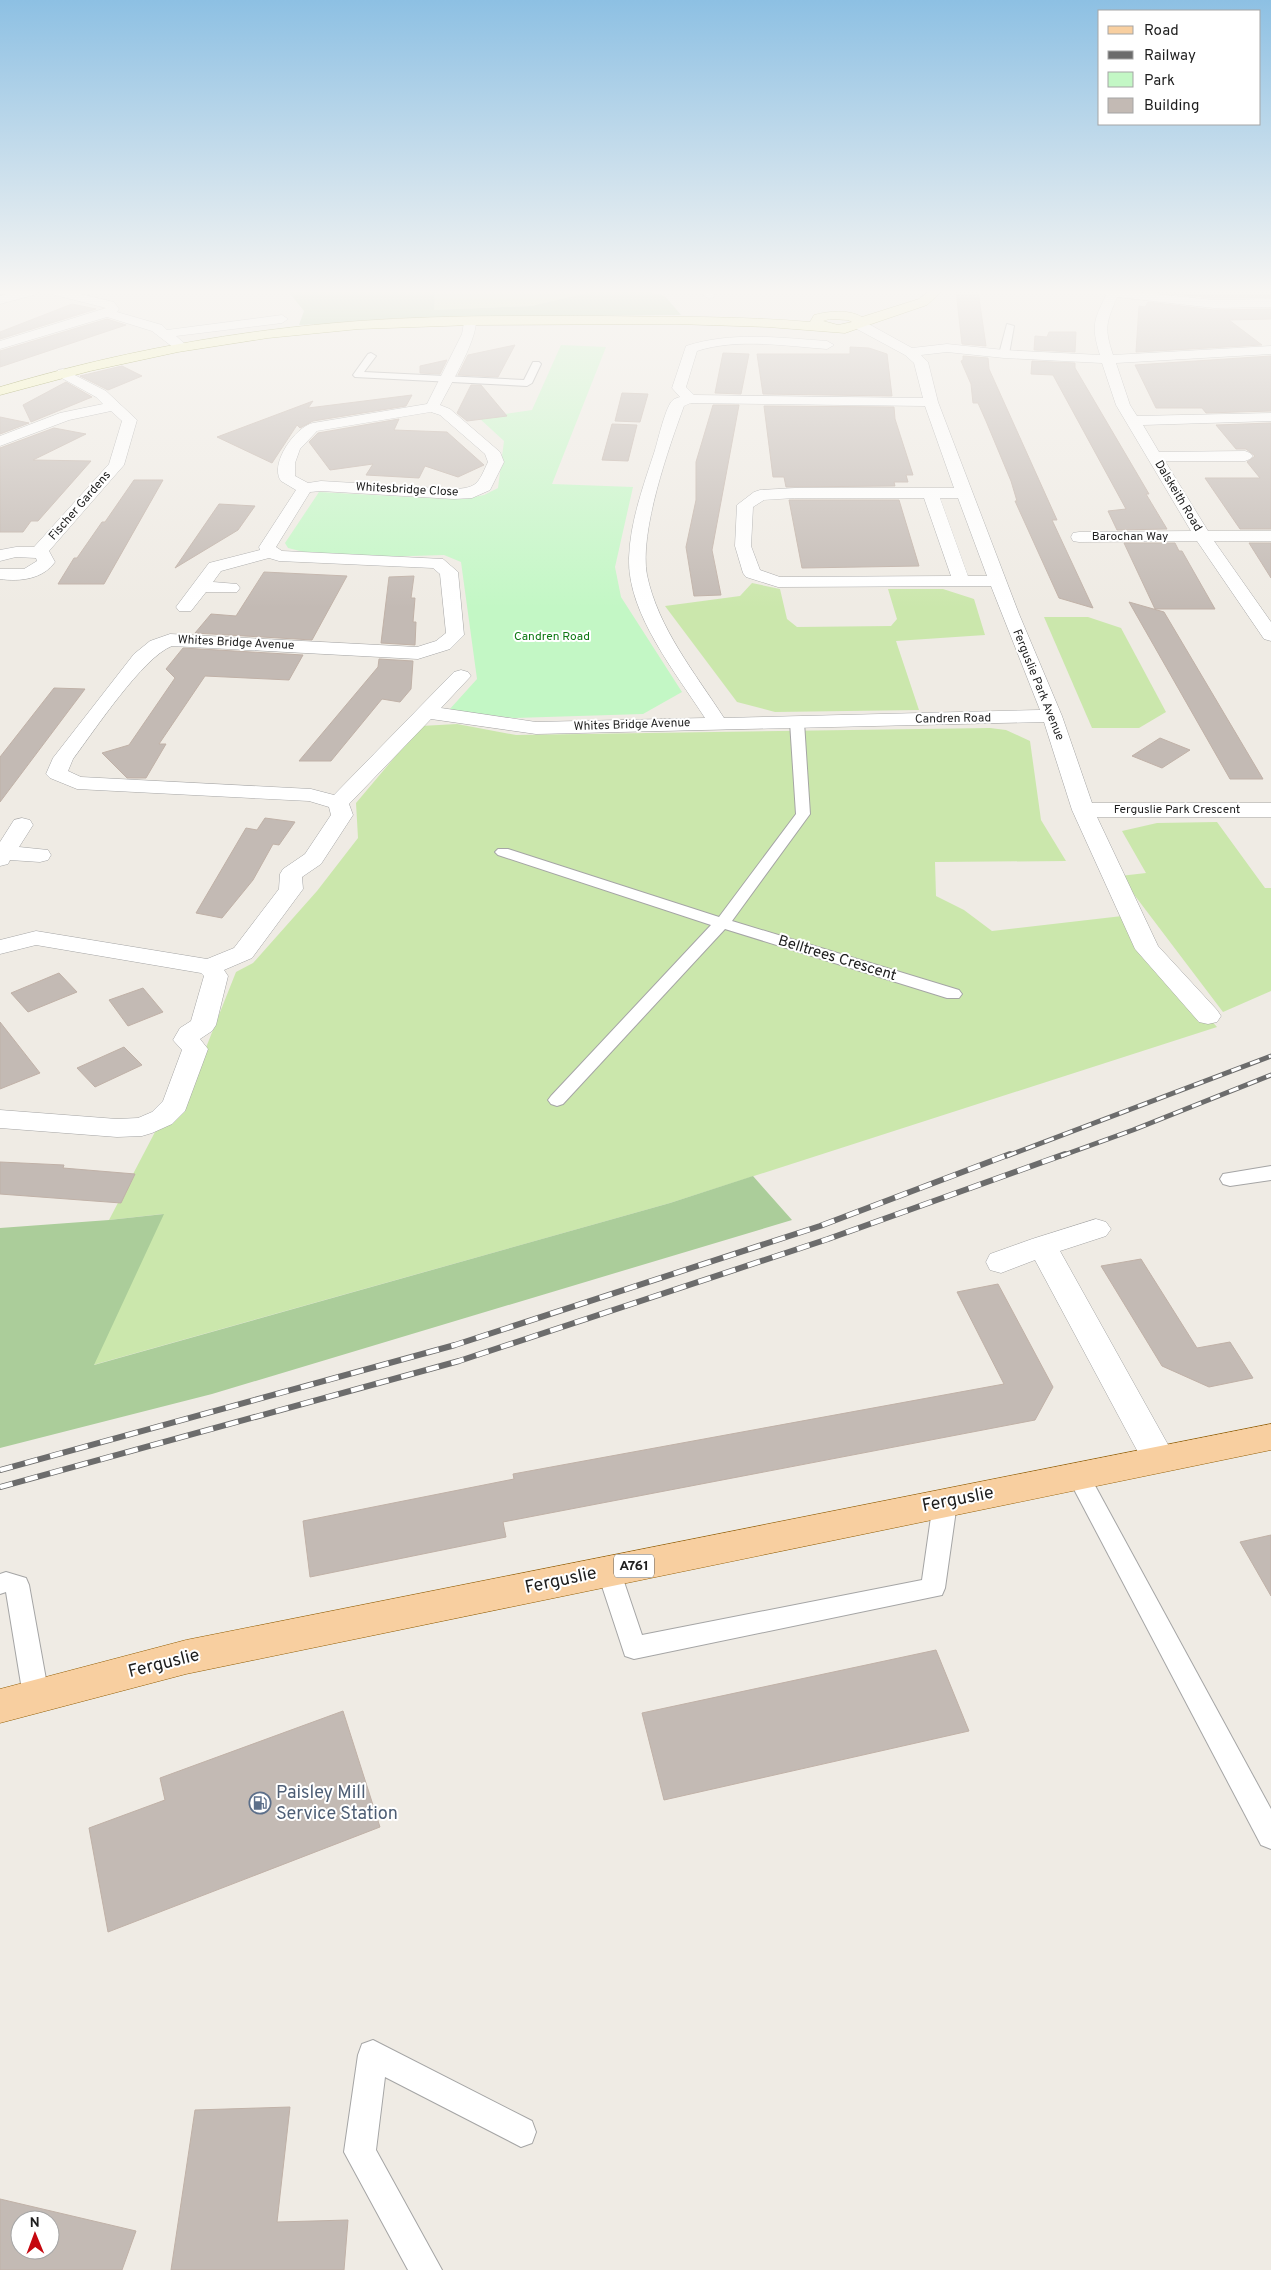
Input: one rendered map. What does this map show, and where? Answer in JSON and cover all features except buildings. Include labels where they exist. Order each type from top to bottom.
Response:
[{"type":"main road","name":"Ferguslie","points":[[0,1706],[186,1657],[1271,1437]]},
{"type":"street","name":"Fischer Gardens","points":[[38,553],[116,465],[130,420],[104,397]]},
{"type":"street","points":[[271,552],[266,547],[305,488],[287,478],[284,467],[300,435],[313,427],[432,407],[437,397]]},
{"type":"street","name":"Ferguslie Park Avenue","points":[[930,397],[997,581],[1052,716],[1083,810],[1147,949],[1208,1016]]},
{"type":"street","name":"Dalskeith Road","points":[[1120,397],[1133,422],[1202,536],[1265,614],[1271,635]]},
{"type":"street","points":[[718,723],[646,606],[638,572],[638,544],[671,422],[678,403],[690,399],[931,402]]},
{"type":"street","points":[[0,442],[65,416],[114,406]]},
{"type":"street","name":"Whitesbridge Close","points":[[305,488],[321,486],[454,494],[472,492],[484,487],[496,462],[492,452],[445,412],[432,407]]},
{"type":"street","points":[[1133,422],[1271,417]]},
{"type":"street","points":[[1154,456],[1209,462],[1245,456]]},
{"type":"street","points":[[964,494],[795,493],[760,495],[745,505],[743,546],[752,574],[778,582],[997,581]]},
{"type":"street","points":[[931,494],[960,581]]},
{"type":"street","name":"Barochan Way","points":[[1079,537],[1271,536]]},
{"type":"street","points":[[0,556],[20,552],[38,553],[46,558],[44,566],[38,569],[22,574],[0,574]]},
{"type":"street","name":"Whites Bridge Avenue","points":[[185,607],[215,567],[271,552],[279,556],[437,563],[449,572],[455,635],[443,644],[418,653],[170,640],[157,645],[142,658],[63,758],[57,774],[77,783],[311,795],[338,803]]},
{"type":"street","points":[[200,586],[231,588]]},
{"type":"street","points":[[2,939],[36,938],[209,967],[243,953],[291,889],[291,874],[313,859],[337,825],[342,815],[338,803],[461,676]]},
{"type":"street","name":"Whites Bridge Avenue","points":[[427,712],[536,728],[718,723]]},
{"type":"street","name":"Candren Road","points":[[718,723],[1052,716]]},
{"type":"street","name":"Ferguslie Park Crescent","points":[[1083,810],[1271,810]]},
{"type":"street","points":[[2,856],[22,825]]},
{"type":"street","points":[[2,856],[40,855]]},
{"type":"street","points":[[0,1119],[116,1128],[142,1127],[162,1118],[175,1105],[195,1049],[186,1040],[189,1034],[203,1025],[216,976],[209,967]]},
{"type":"street","points":[[1001,1262],[1042,1246],[1096,1229]]},
{"type":"street","points":[[1042,1246],[1160,1459]]},
{"type":"lane","points":[[558,1100],[722,923],[804,814],[797,722]]},
{"type":"lane","name":"Belltrees Crescent","points":[[503,852],[722,923],[953,994]]},
{"type":"lane","points":[[1230,1179],[1271,1173]]},
{"type":"lane","points":[[1078,1476],[1271,1836]]},
{"type":"lane","points":[[609,1571],[634,1648],[933,1588],[945,1503]]},
{"type":"lane","points":[[0,1584],[6,1582],[17,1585],[36,1696]]},
{"type":"lane","points":[[426,2270],[360,2152],[373,2055],[521,2132]]},
{"type":"green space","name":"Candren Road","points":[[538,397],[586,397],[552,484],[633,487],[615,567],[621,597],[682,692],[643,714],[514,718],[449,710],[477,679],[461,562],[444,555],[379,557],[304,552],[288,548],[285,543],[319,492],[447,499],[484,495],[498,488],[504,441],[479,418],[532,410]]},
{"type":"green space","points":[[752,583],[780,589],[787,619],[797,627],[891,626],[897,619],[888,589],[943,589],[974,599],[985,635],[896,641],[919,710],[775,712],[737,702],[665,606],[740,596]]},
{"type":"green space","points":[[1044,617],[1088,617],[1121,628],[1166,712],[1139,728],[1092,728]]},
{"type":"green space","points":[[457,724],[516,735],[990,728],[1006,730],[1030,741],[1041,820],[1066,861],[935,862],[936,896],[964,910],[992,931],[1131,915],[1147,949],[1217,1027],[670,1203],[93,1365],[163,1214],[109,1220],[155,1132],[180,1113],[236,972],[253,963],[317,891],[358,838],[356,803],[421,726]]},
{"type":"green space","points":[[1217,822],[1265,888],[1271,888],[1271,991],[1223,1012],[1120,876],[1146,873],[1122,831],[1157,823]]},
{"type":"green space","points":[[753,1176],[792,1220],[212,1394],[0,1448],[0,1228],[164,1214],[94,1365],[670,1203]]},
{"type":"railway","points":[[1007,1156],[1271,1056]]},
{"type":"railway","points":[[1061,1156],[1133,1130],[1271,1075]]},
{"type":"railway","points":[[0,1470],[455,1345],[820,1226],[1010,1154]]},
{"type":"railway","points":[[0,1487],[459,1361],[828,1239],[1065,1154]]},
{"type":"place","name":"Paisley Mill Service Station","points":[[260,1803]]}]
